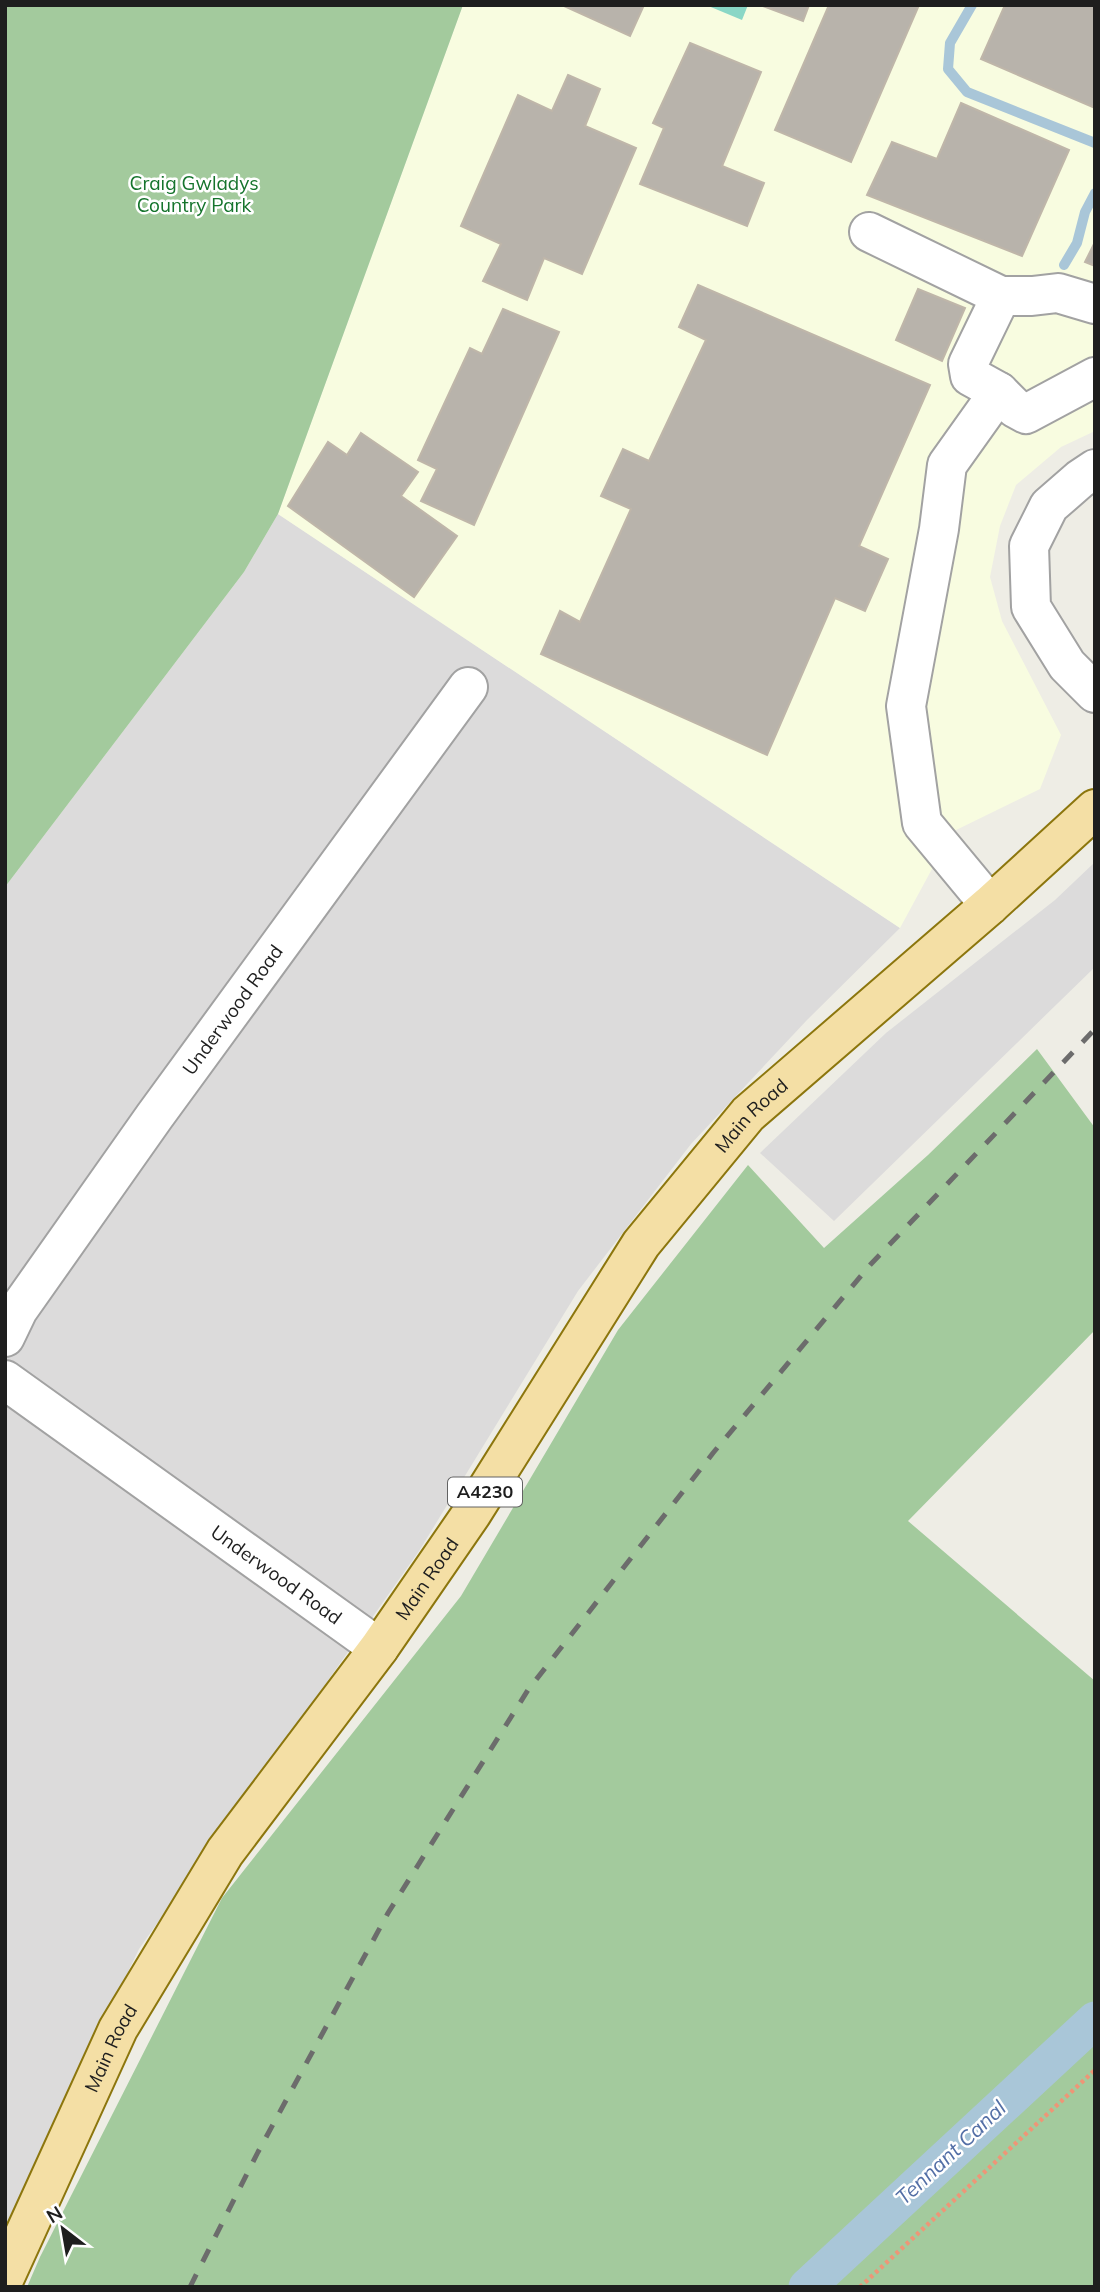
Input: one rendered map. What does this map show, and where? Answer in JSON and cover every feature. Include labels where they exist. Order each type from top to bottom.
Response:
[{"type":"main road","name":"Main Road","points":[[5,2277],[118,2029],[226,1852],[379,1648],[472,1513],[641,1244],[748,1114],[990,905],[1095,808]]},
{"type":"street","points":[[869,232],[1001,296],[1058,293],[1095,304]]},
{"type":"street","points":[[1001,296],[968,364],[970,376],[999,392],[1015,408],[1026,414],[1095,377]]},
{"type":"street","points":[[990,905],[922,823],[906,706],[939,529],[947,465],[999,392]]},
{"type":"street","points":[[1095,469],[1049,506],[1029,546],[1031,607],[1067,665],[1095,693]]},
{"type":"street","name":"Underwood Road","points":[[5,1337],[18,1310],[154,1117],[468,687]]},
{"type":"street","name":"Underwood Road","points":[[5,1380],[379,1648]]},
{"type":"path","points":[[860,2287],[1095,2070]]},
{"type":"shaded area","points":[[463,5],[1095,5],[1095,431],[1061,447],[1016,485],[1000,526],[990,577],[1002,621],[1061,735],[1040,789],[952,832],[900,928],[278,514]]},
{"type":"shaded area","points":[[706,5],[748,5],[742,20]]},
{"type":"shaded area","points":[[278,514],[900,928],[807,1020],[691,1144],[578,1291],[419,1551],[139,1949],[5,2227],[5,887],[244,572]]},
{"type":"shaded area","points":[[1095,862],[1095,967],[834,1221],[760,1153],[886,1033],[1055,900]]},
{"type":"green space","name":"Craig Gwladys Country Park","points":[[5,5],[463,5],[278,514],[244,572],[5,887]]},
{"type":"green space","points":[[1037,1049],[1095,1128],[1095,1330],[908,1521],[1095,1681],[1095,2287],[27,2287],[222,1898],[461,1596],[618,1330],[748,1165],[824,1248],[928,1155]]},
{"type":"building","points":[[562,5],[644,5],[630,36]]},
{"type":"building","points":[[760,5],[809,5],[803,21]]},
{"type":"building","points":[[829,5],[919,5],[851,162],[775,130]]},
{"type":"building","points":[[1005,5],[1095,5],[1095,108],[981,59]]},
{"type":"building","points":[[690,43],[761,72],[722,166],[764,183],[747,226],[640,184],[664,128],[653,123]]},
{"type":"building","points":[[568,75],[600,89],[585,126],[636,148],[582,274],[544,258],[527,300],[483,281],[501,244],[461,226],[518,95],[552,111]]},
{"type":"building","points":[[961,103],[1069,150],[1022,256],[867,195],[892,142],[937,159]]},
{"type":"building","points":[[1095,242],[1095,266],[1085,262]]},
{"type":"building","points":[[698,285],[930,385],[859,546],[888,559],[865,611],[835,598],[767,755],[541,654],[560,611],[580,622],[631,509],[601,496],[623,449],[649,461],[706,340],[679,327]]},
{"type":"building","points":[[918,289],[965,308],[942,361],[896,340]]},
{"type":"building","points":[[503,309],[559,332],[474,525],[421,501],[437,469],[418,460],[470,348],[482,354]]},
{"type":"building","points":[[361,433],[418,472],[401,496],[457,536],[414,597],[288,506],[328,442],[347,455]]},
{"type":"waterway","points":[[972,5],[950,43],[948,69],[967,92],[1095,143]]},
{"type":"waterway","points":[[1064,265],[1077,243],[1085,212],[1095,193]]},
{"type":"waterway","name":"Tennant Canal","points":[[807,2287],[1095,2020]]},
{"type":"railway","points":[[190,2287],[258,2152],[388,1913],[528,1690],[713,1453],[870,1265],[1095,1029]]}]
